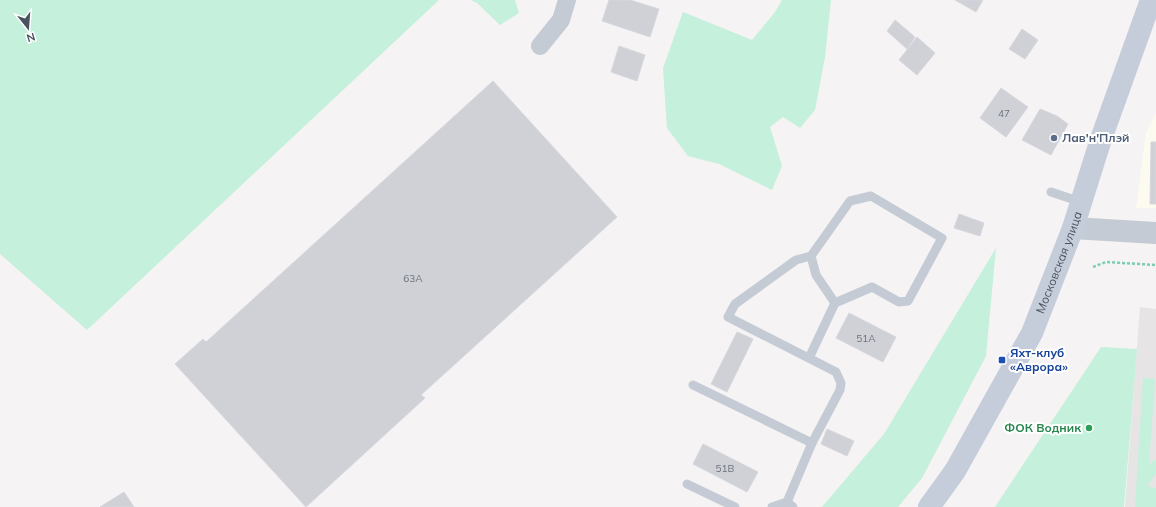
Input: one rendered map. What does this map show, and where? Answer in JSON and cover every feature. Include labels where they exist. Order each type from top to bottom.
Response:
[{"type":"main road","name":"Московская улица","points":[[929,507],[955,471],[1032,334],[1073,228],[1151,0]]},
{"type":"street","points":[[540,46],[561,20],[567,0]]},
{"type":"street","points":[[1073,228],[1156,233]]},
{"type":"lane","points":[[1051,192],[1081,202]]},
{"type":"lane","points":[[772,507],[790,505],[812,443],[840,390],[841,383],[836,372],[728,317],[735,304],[796,260],[811,256],[850,201],[871,196],[942,238],[908,301],[899,302],[872,287],[835,303],[809,358]]},
{"type":"lane","points":[[811,256],[816,275],[835,303]]},
{"type":"lane","points":[[693,385],[812,443]]},
{"type":"lane","points":[[687,484],[735,507]]},
{"type":"path","points":[[1094,267],[1106,262],[1156,265]]},
{"type":"shaded area","points":[[1156,113],[1156,208],[1136,208],[1146,132]]},
{"type":"shaded area","points":[[1140,307],[1156,309],[1156,507],[1125,507]]},
{"type":"green space","points":[[0,0],[439,0],[87,330],[0,254]]},
{"type":"green space","points":[[471,0],[515,0],[519,13],[500,25],[477,3]]},
{"type":"green space","points":[[782,0],[831,0],[825,57],[815,110],[800,128],[783,117],[770,127],[782,166],[772,190],[719,164],[688,156],[667,128],[663,68],[683,12],[752,40],[775,12]]},
{"type":"green space","points":[[996,248],[986,356],[922,478],[898,507],[822,507],[884,434]]},
{"type":"green space","name":"ФОК Водник","points":[[1101,347],[1137,349],[1124,507],[995,507]]},
{"type":"green space","points":[[1143,378],[1155,379],[1149,464],[1156,459],[1156,474],[1147,486],[1156,488],[1156,507],[1135,507]]},
{"type":"building","points":[[609,0],[630,0],[659,9],[650,37],[602,21]]},
{"type":"building","points":[[955,0],[983,0],[976,12]]},
{"type":"building","points":[[895,20],[915,37],[907,49],[887,31]]},
{"type":"building","points":[[1022,29],[1038,40],[1025,59],[1009,49]]},
{"type":"building","points":[[917,37],[935,53],[917,75],[899,60]]},
{"type":"building","points":[[619,46],[645,55],[637,81],[611,72]]},
{"type":"building","points":[[493,81],[617,217],[421,395],[425,398],[306,507],[175,364],[203,339],[206,342]]},
{"type":"building","points":[[1001,88],[1028,107],[1006,137],[980,118]]},
{"type":"building","points":[[1040,109],[1057,116],[1068,124],[1051,155],[1022,140]]},
{"type":"building","points":[[1151,142],[1156,142],[1156,204],[1150,204]]},
{"type":"building","points":[[959,214],[984,223],[980,236],[954,228]]},
{"type":"building","points":[[849,313],[896,337],[883,362],[836,338]]},
{"type":"building","points":[[737,332],[753,339],[727,392],[711,384]]},
{"type":"building","points":[[827,429],[854,441],[847,456],[821,444]]},
{"type":"building","points":[[703,444],[758,472],[747,492],[693,464]]},
{"type":"building","points":[[124,492],[134,507],[100,507]]},
{"type":"place","name":"Лав'н'Плэй","points":[[1054,138]]},
{"type":"place","name":"Яхт-клуб «Аврора»","points":[[1002,360]]},
{"type":"place","name":"ФОК Водник","points":[[1089,428]]}]
